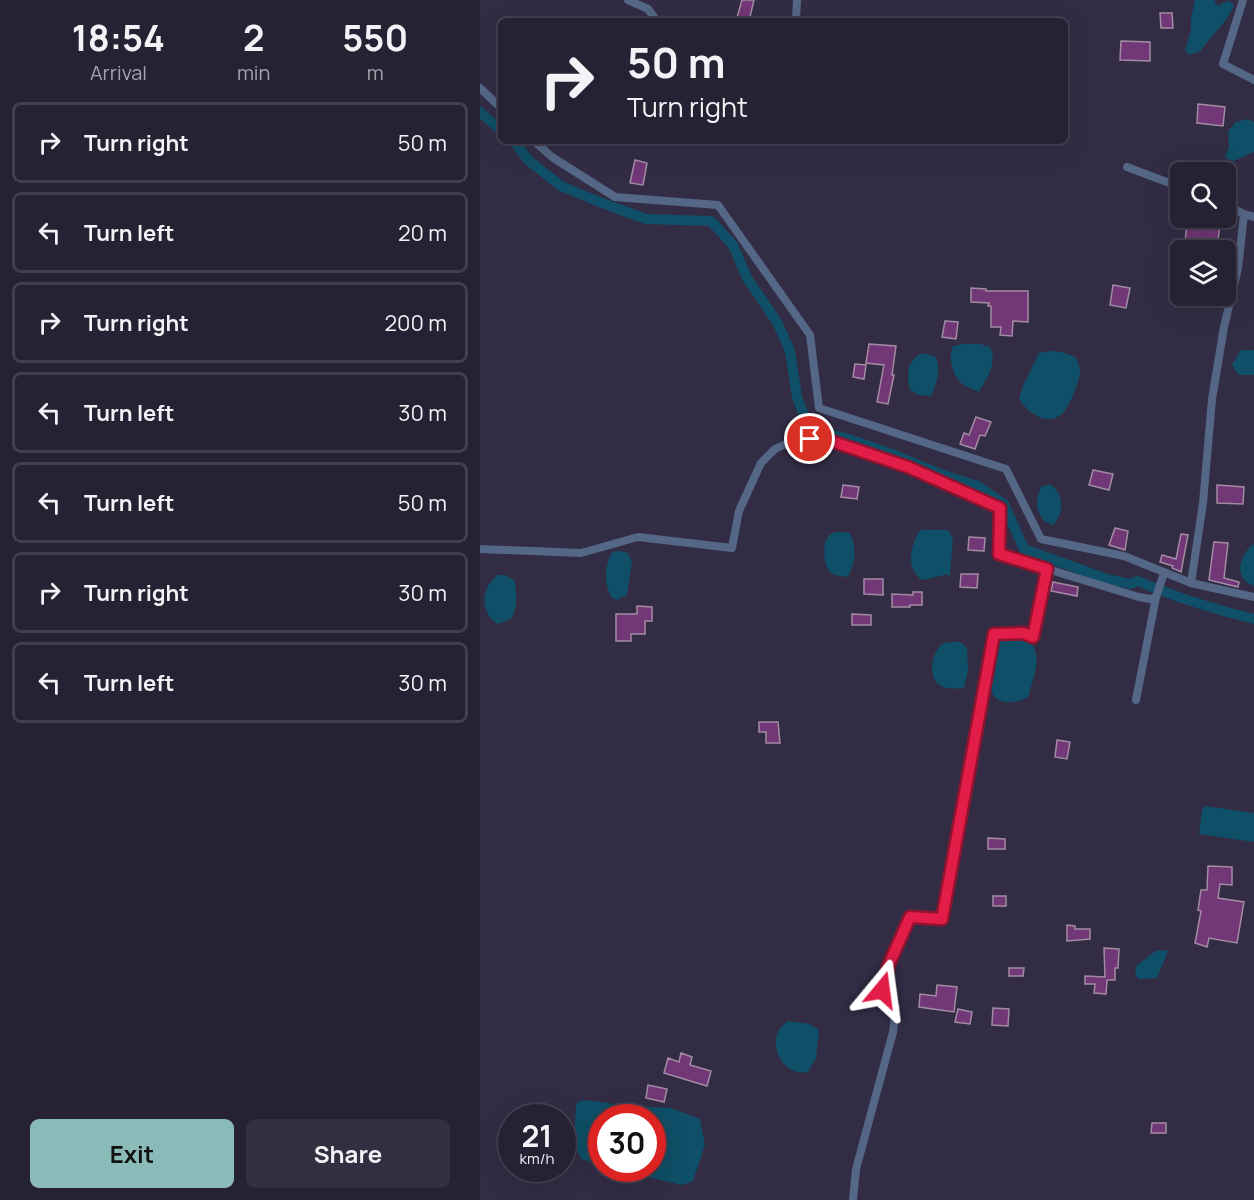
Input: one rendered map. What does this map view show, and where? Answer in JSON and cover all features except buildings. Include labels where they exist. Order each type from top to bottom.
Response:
[{"type":"street","points":[[628,0],[648,9],[655,18]]},
{"type":"street","points":[[796,18],[797,0]]},
{"type":"street","points":[[1243,0],[1223,64],[1254,80]]},
{"type":"street","points":[[480,88],[498,105]]},
{"type":"street","points":[[536,144],[540,149],[615,197],[718,205],[810,335],[819,408],[1006,469],[1041,539],[1124,556],[1163,575],[1254,597]]},
{"type":"street","points":[[1127,167],[1170,183]]},
{"type":"street","points":[[1236,210],[1254,218]]},
{"type":"street","points":[[1191,583],[1203,503],[1212,399],[1224,327],[1238,268],[1244,214]]},
{"type":"street","points":[[480,549],[581,553],[638,537],[732,548],[739,511],[761,463],[775,449],[794,440],[822,438],[908,467],[1000,508],[999,554],[1139,597],[1149,599],[1156,597]]},
{"type":"street","points":[[853,1200],[856,1169],[893,1032],[896,1007],[882,990],[889,964],[910,917],[942,919],[994,634],[1023,633],[1033,637],[1047,569]]},
{"type":"street","points":[[1136,700],[1156,597],[1163,575]]},
{"type":"water","points":[[1195,0],[1214,0],[1218,6],[1227,1],[1234,4],[1228,17],[1201,51],[1189,55],[1185,50],[1191,30]]},
{"type":"water","points":[[1248,119],[1254,122],[1254,152],[1234,161],[1225,158],[1229,147],[1228,131],[1236,122]]},
{"type":"water","points":[[980,344],[990,347],[992,352],[992,364],[979,392],[961,383],[953,370],[951,355],[953,346]]},
{"type":"water","points":[[1241,350],[1254,350],[1254,375],[1239,375],[1232,365]]},
{"type":"water","points":[[1062,352],[1075,357],[1080,371],[1074,394],[1065,411],[1056,418],[1050,419],[1032,413],[1019,398],[1039,353]]},
{"type":"water","points":[[923,353],[936,357],[938,367],[938,377],[931,396],[919,395],[910,390],[909,368],[914,359]]},
{"type":"water","points":[[1050,484],[1058,493],[1061,503],[1060,515],[1053,525],[1044,521],[1037,504],[1041,487]]},
{"type":"water","points":[[921,530],[948,530],[953,539],[950,576],[948,574],[924,580],[914,572],[911,553]]},
{"type":"water","points":[[833,533],[850,533],[855,550],[853,566],[848,577],[829,571],[824,554],[828,537]]},
{"type":"water","points":[[1254,545],[1254,586],[1243,578],[1240,567],[1244,555]]},
{"type":"water","points":[[612,552],[628,553],[632,561],[627,595],[617,600],[611,597],[606,574],[607,563]]},
{"type":"water","points":[[498,575],[505,575],[514,580],[516,600],[511,618],[498,624],[488,614],[484,600],[488,586]]},
{"type":"water","points":[[1005,637],[1019,638],[1029,642],[1036,656],[1036,666],[1028,697],[1020,701],[1005,702],[997,699],[990,687],[991,669],[997,644]]},
{"type":"water","points":[[960,642],[967,648],[968,671],[964,688],[952,689],[941,686],[932,671],[933,659],[939,648],[944,643]]},
{"type":"water","points":[[1205,806],[1254,813],[1254,842],[1199,834],[1202,810]]},
{"type":"water","points":[[1157,950],[1168,951],[1157,978],[1138,979],[1135,973],[1137,965]]},
{"type":"water","points":[[788,1021],[810,1024],[819,1030],[816,1058],[808,1072],[790,1069],[778,1054],[777,1036]]},
{"type":"water","points":[[584,1100],[615,1104],[588,1104],[588,1161],[581,1159],[576,1148],[576,1106],[578,1102]]},
{"type":"water","points":[[666,1108],[700,1119],[705,1145],[693,1181],[682,1185],[666,1181]]},
{"type":"waterway","points":[[480,112],[498,127]]},
{"type":"waterway","points":[[516,144],[528,160],[561,186],[602,203],[646,219],[711,221],[733,245],[747,278],[777,322],[790,351],[797,397],[804,415],[833,435],[978,486],[1004,504],[1024,549],[1104,578],[1130,584],[1138,581],[1195,603],[1254,619]]},
{"type":"route","points":[[810,439],[822,438],[908,467],[1000,508],[999,554],[1047,569],[1033,637],[1023,633],[994,634],[942,919],[910,917],[889,964],[882,990]]}]
